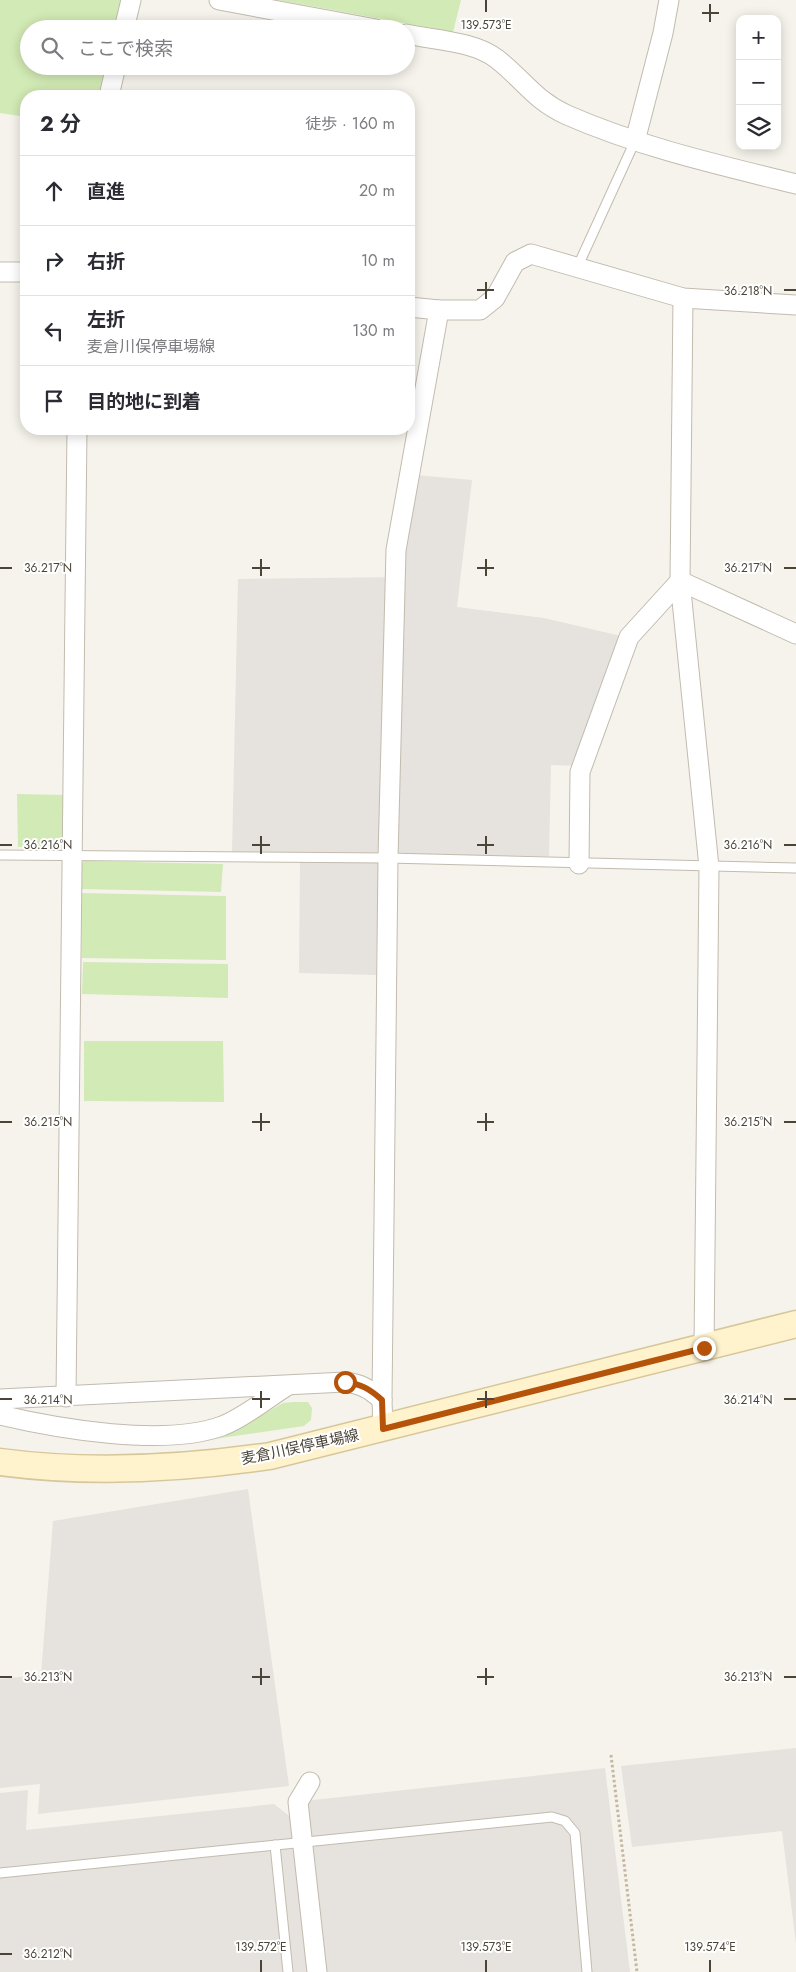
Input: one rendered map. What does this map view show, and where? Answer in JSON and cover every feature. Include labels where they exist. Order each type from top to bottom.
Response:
[{"type":"main road","name":"麦倉川俣停車場線","points":[[0,1462],[111,1469],[211,1464],[270,1456],[796,1324]]},
{"type":"street","points":[[126,20],[131,0]]},
{"type":"street","points":[[219,0],[327,20]]},
{"type":"street","points":[[635,141],[670,0]]},
{"type":"street","points":[[415,36],[464,45],[485,52],[497,58],[547,106],[635,141],[796,184]]},
{"type":"street","points":[[110,90],[114,75]]},
{"type":"street","points":[[415,308],[480,310],[495,298],[515,262],[531,254],[683,298],[796,305]]},
{"type":"street","points":[[0,272],[20,272]]},
{"type":"street","points":[[683,298],[680,581],[709,867],[704,1348]]},
{"type":"street","points":[[383,1429],[388,858],[396,550],[439,310]]},
{"type":"street","points":[[66,1397],[77,435]]},
{"type":"street","points":[[680,581],[796,634]]},
{"type":"street","points":[[579,864],[580,772],[629,638],[680,581]]},
{"type":"street","points":[[0,1399],[345,1382],[358,1383],[370,1389],[382,1400]]},
{"type":"street","points":[[0,1415],[47,1426],[95,1432],[162,1435],[198,1432],[223,1425],[290,1385]]},
{"type":"street","points":[[310,1782],[298,1802],[318,1972]]},
{"type":"lane","points":[[577,268],[635,141]]},
{"type":"lane","points":[[0,855],[388,858],[796,868]]},
{"type":"lane","points":[[0,1873],[552,1817],[565,1821],[575,1833],[588,1971]]},
{"type":"lane","points":[[275,1845],[288,1972]]},
{"type":"path","points":[[612,1755],[637,1972]]},
{"type":"shaded area","points":[[415,475],[472,480],[457,607],[544,618],[621,636],[578,766],[551,765],[549,856],[379,855],[376,975],[299,973],[300,854],[232,853],[238,579],[400,577]]},
{"type":"shaded area","points":[[248,1489],[289,1786],[38,1814],[40,1784],[0,1788],[0,1679],[41,1675],[53,1521]]},
{"type":"shaded area","points":[[796,1748],[796,1944],[782,1831],[632,1847],[621,1766]]},
{"type":"shaded area","points":[[605,1768],[630,1972],[323,1972],[304,1801]]},
{"type":"shaded area","points":[[28,1790],[26,1830],[274,1804],[292,1818],[308,1972],[0,1972],[0,1793]]},
{"type":"green space","points":[[0,0],[121,0],[117,20],[20,20],[20,75],[104,75],[100,90],[20,90],[20,116],[0,113]]},
{"type":"green space","points":[[278,0],[461,0],[453,32],[415,25],[415,20],[387,20]]},
{"type":"green space","points":[[17,794],[65,795],[65,839],[59,848],[18,847]]},
{"type":"green space","points":[[84,861],[223,864],[221,892],[80,889],[79,867]]},
{"type":"green space","points":[[81,893],[226,896],[226,960],[82,958]]},
{"type":"green space","points":[[83,962],[228,964],[228,998],[82,994]]},
{"type":"green space","points":[[84,1041],[223,1041],[224,1102],[84,1101]]},
{"type":"green space","points":[[308,1402],[312,1408],[311,1420],[304,1426],[207,1440],[259,1417],[283,1403]]},
{"type":"route","points":[[345,1382],[358,1383],[370,1389],[382,1400],[383,1429],[704,1348]]}]
